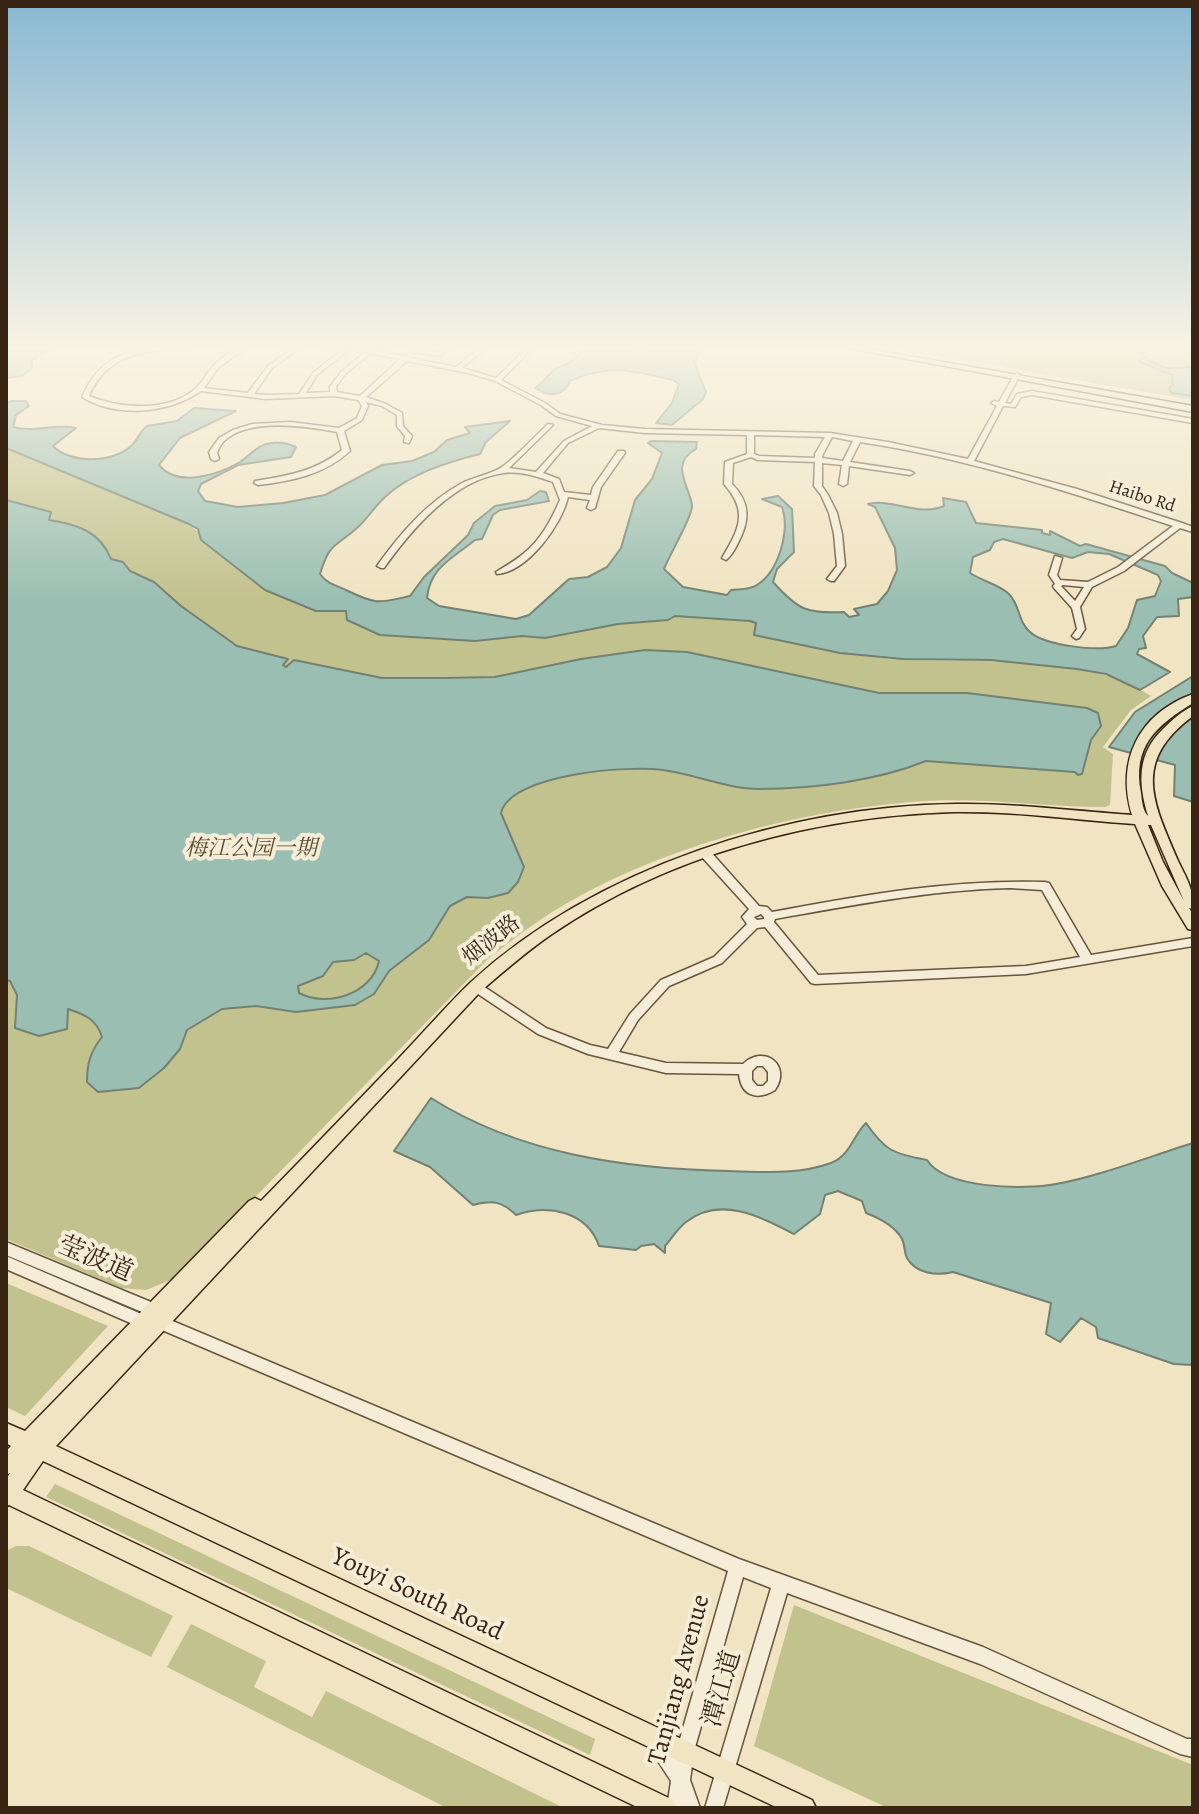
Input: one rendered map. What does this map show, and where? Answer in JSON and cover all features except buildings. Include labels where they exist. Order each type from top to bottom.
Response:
[{"type":"main road","points":[[1193,698],[1150,730],[1131,786],[1193,904]]},
{"type":"main road","points":[[1140,759],[1163,733],[1193,710]]},
{"type":"main road","name":"烟波路","points":[[156,1319],[489,967],[565,915],[662,865],[709,846],[801,822],[918,806],[1025,804],[1146,817]]},
{"type":"main road","name":"烟波路","points":[[24,1442],[156,1319],[476,987],[521,949],[558,924],[636,882],[705,853],[820,822],[883,813],[974,808],[1146,817]]},
{"type":"main road","points":[[1146,817],[1172,893],[1193,925]]},
{"type":"main road","points":[[6,1465],[24,1442]]},
{"type":"main road","points":[[24,1442],[7,1495],[665,1808]]},
{"type":"main road","name":"Youyi South Road","points":[[24,1442],[804,1808]]},
{"type":"main road","points":[[628,1790],[645,1808]]},
{"type":"street","points":[[215,459],[213,452],[216,444],[241,430]]},
{"type":"street","points":[[258,483],[292,479],[332,463],[346,451],[340,430]]},
{"type":"street","points":[[403,430],[409,436],[407,442]]},
{"type":"street","points":[[381,566],[395,546],[439,503],[463,486],[503,470],[545,430]]},
{"type":"street","points":[[538,474],[566,442],[582,430]]},
{"type":"street","points":[[576,436],[593,430]]},
{"type":"street","name":"Haibo Rd","points":[[632,430],[830,435],[967,462],[1074,488],[1193,530]]},
{"type":"street","points":[[967,462],[984,430]]},
{"type":"street","points":[[750,432],[751,455]]},
{"type":"street","points":[[830,435],[819,460],[818,486],[830,500],[841,566],[831,579]]},
{"type":"street","points":[[843,484],[846,463],[857,440]]},
{"type":"street","points":[[591,508],[597,487],[621,453]]},
{"type":"street","points":[[726,558],[742,532],[744,508],[738,493],[728,484],[729,462],[751,455],[758,458],[846,463],[910,473]]},
{"type":"street","points":[[503,470],[538,474],[556,481],[564,500]]},
{"type":"street","points":[[500,572],[522,562],[546,538],[564,494],[593,498]]},
{"type":"street","points":[[1076,607],[1089,585],[1125,565],[1179,525]]},
{"type":"street","points":[[1058,558],[1053,575],[1063,596],[1076,607],[1081,629],[1076,636]]},
{"type":"street","points":[[1059,584],[1072,582],[1089,585]]},
{"type":"street","points":[[705,853],[756,910],[769,919],[815,980],[1026,970],[1193,942]]},
{"type":"street","points":[[611,1054],[634,1017],[665,983],[718,960],[754,924],[869,896],[999,883],[1045,886],[1088,960]]},
{"type":"street","points":[[754,924],[748,917],[756,910]]},
{"type":"street","points":[[476,987],[542,1031],[611,1054],[666,1068],[744,1069]]},
{"type":"street","name":"莹波道","points":[[6,1248],[156,1319]]},
{"type":"street","name":"莹波道","points":[[6,1262],[156,1319]]},
{"type":"street","points":[[156,1319],[738,1567],[983,1656],[1186,1748],[1193,1748]]},
{"type":"street","name":"Tanjiang Avenue","points":[[676,1808],[685,1751],[738,1567]]},
{"type":"street","name":"潭江道","points":[[714,1808],[781,1584]]},
{"type":"street","points":[[645,1733],[679,1777],[691,1808]]},
{"type":"green space","name":"梅江公园一期","points":[[6,448],[189,524],[265,590],[316,611],[347,611],[475,641],[522,636],[545,638],[618,624],[668,620],[675,616],[750,621],[756,623],[755,635],[827,650],[900,659],[1029,662],[1061,666],[1122,681],[1151,696],[1131,710],[1103,747],[1113,754],[1110,805],[1105,807],[935,800],[865,807],[724,837],[632,870],[589,891],[542,919],[490,957],[176,1278],[146,1290],[121,1288],[6,1239]]},
{"type":"green space","points":[[6,1283],[108,1326],[25,1416],[6,1407]]},
{"type":"green space","points":[[55,1484],[595,1739],[590,1755],[46,1497]]},
{"type":"green space","points":[[16,1546],[29,1546],[173,1616],[151,1657],[6,1588],[6,1551]]},
{"type":"green space","points":[[794,1605],[1193,1765],[1193,1808],[888,1808],[754,1746]]},
{"type":"green space","points":[[191,1624],[266,1661],[254,1687],[312,1717],[326,1691],[564,1808],[447,1808],[167,1667]]},
{"type":"water","points":[[6,430],[74,430],[53,446],[70,456],[103,458],[123,452],[143,430],[197,430],[180,438],[159,465],[167,472],[187,478],[209,475],[231,467],[266,444],[281,442],[296,447],[291,457],[238,465],[201,484],[198,491],[205,501],[238,507],[325,495],[382,465],[412,461],[434,452],[447,440],[470,433],[467,430],[500,430],[486,442],[480,454],[430,470],[395,489],[330,551],[320,574],[323,578],[372,601],[410,596],[424,577],[468,535],[474,523],[495,506],[527,500],[540,491],[546,492],[549,501],[500,510],[493,515],[482,539],[475,540],[438,571],[427,598],[439,606],[516,619],[529,615],[569,579],[588,577],[607,567],[621,548],[635,500],[652,479],[662,453],[648,443],[651,441],[697,442],[696,449],[688,455],[682,468],[692,510],[664,569],[683,587],[727,595],[731,590],[754,587],[765,579],[781,550],[785,527],[782,507],[762,499],[778,496],[792,509],[794,552],[777,569],[773,582],[789,599],[804,608],[844,612],[849,617],[859,615],[854,609],[877,604],[888,591],[897,570],[895,548],[875,507],[868,504],[887,503],[915,509],[934,509],[944,506],[943,498],[966,502],[976,523],[1042,530],[1042,533],[1050,535],[1050,531],[1080,546],[1086,544],[1165,566],[1193,583],[1193,597],[1178,599],[1179,616],[1157,617],[1143,636],[1146,648],[1139,649],[1137,654],[1170,672],[1140,690],[1106,674],[1077,669],[991,660],[903,659],[840,653],[754,635],[756,623],[750,621],[675,616],[668,620],[618,624],[545,638],[522,636],[475,641],[380,635],[347,620],[346,611],[316,611],[265,590],[201,540],[198,529],[189,524],[6,448]],"holes":[[[1003,539],[1072,558],[1088,552],[1109,554],[1158,575],[1161,581],[1155,596],[1137,600],[1128,628],[1116,646],[1071,646],[1037,637],[1026,628],[1009,594],[970,573],[973,557],[990,550],[994,542]]]},
{"type":"water","points":[[6,500],[51,512],[49,520],[86,530],[94,535],[111,559],[123,562],[130,571],[154,582],[181,606],[237,646],[288,659],[283,665],[286,667],[294,660],[382,678],[495,677],[581,659],[645,650],[687,652],[879,693],[967,693],[1087,708],[1098,713],[1101,726],[1091,740],[1082,774],[1078,775],[1075,772],[926,761],[865,779],[801,787],[747,788],[663,770],[625,769],[573,775],[525,789],[509,800],[501,813],[524,867],[518,882],[508,893],[488,898],[467,897],[450,906],[429,940],[389,971],[374,994],[355,1005],[296,1012],[256,1006],[222,1009],[187,1030],[180,1049],[164,1068],[139,1088],[98,1092],[87,1082],[90,1058],[102,1037],[97,1026],[85,1016],[68,1009],[67,1029],[39,1036],[15,1028],[17,995],[10,981],[6,980]],"holes":[[[366,953],[379,961],[367,982],[347,995],[322,999],[299,993],[298,986],[323,976],[333,962],[354,960]]]},
{"type":"water","points":[[1193,676],[1193,802],[1174,796],[1175,765],[1109,747],[1135,712]]},
{"type":"water","points":[[431,1098],[500,1133],[537,1145],[613,1162],[690,1170],[780,1172],[819,1167],[843,1155],[866,1123],[891,1150],[927,1160],[936,1170],[950,1177],[1006,1187],[1072,1181],[1193,1143],[1193,1365],[1174,1364],[1098,1338],[1096,1327],[1081,1318],[1060,1342],[1046,1334],[1051,1303],[953,1272],[934,1274],[921,1271],[907,1258],[902,1239],[895,1230],[866,1213],[862,1201],[838,1191],[825,1195],[820,1214],[794,1234],[754,1216],[726,1209],[713,1210],[683,1224],[665,1246],[665,1253],[654,1244],[636,1250],[599,1246],[585,1225],[565,1213],[541,1210],[516,1215],[496,1203],[473,1205],[430,1167],[394,1151]]}]
